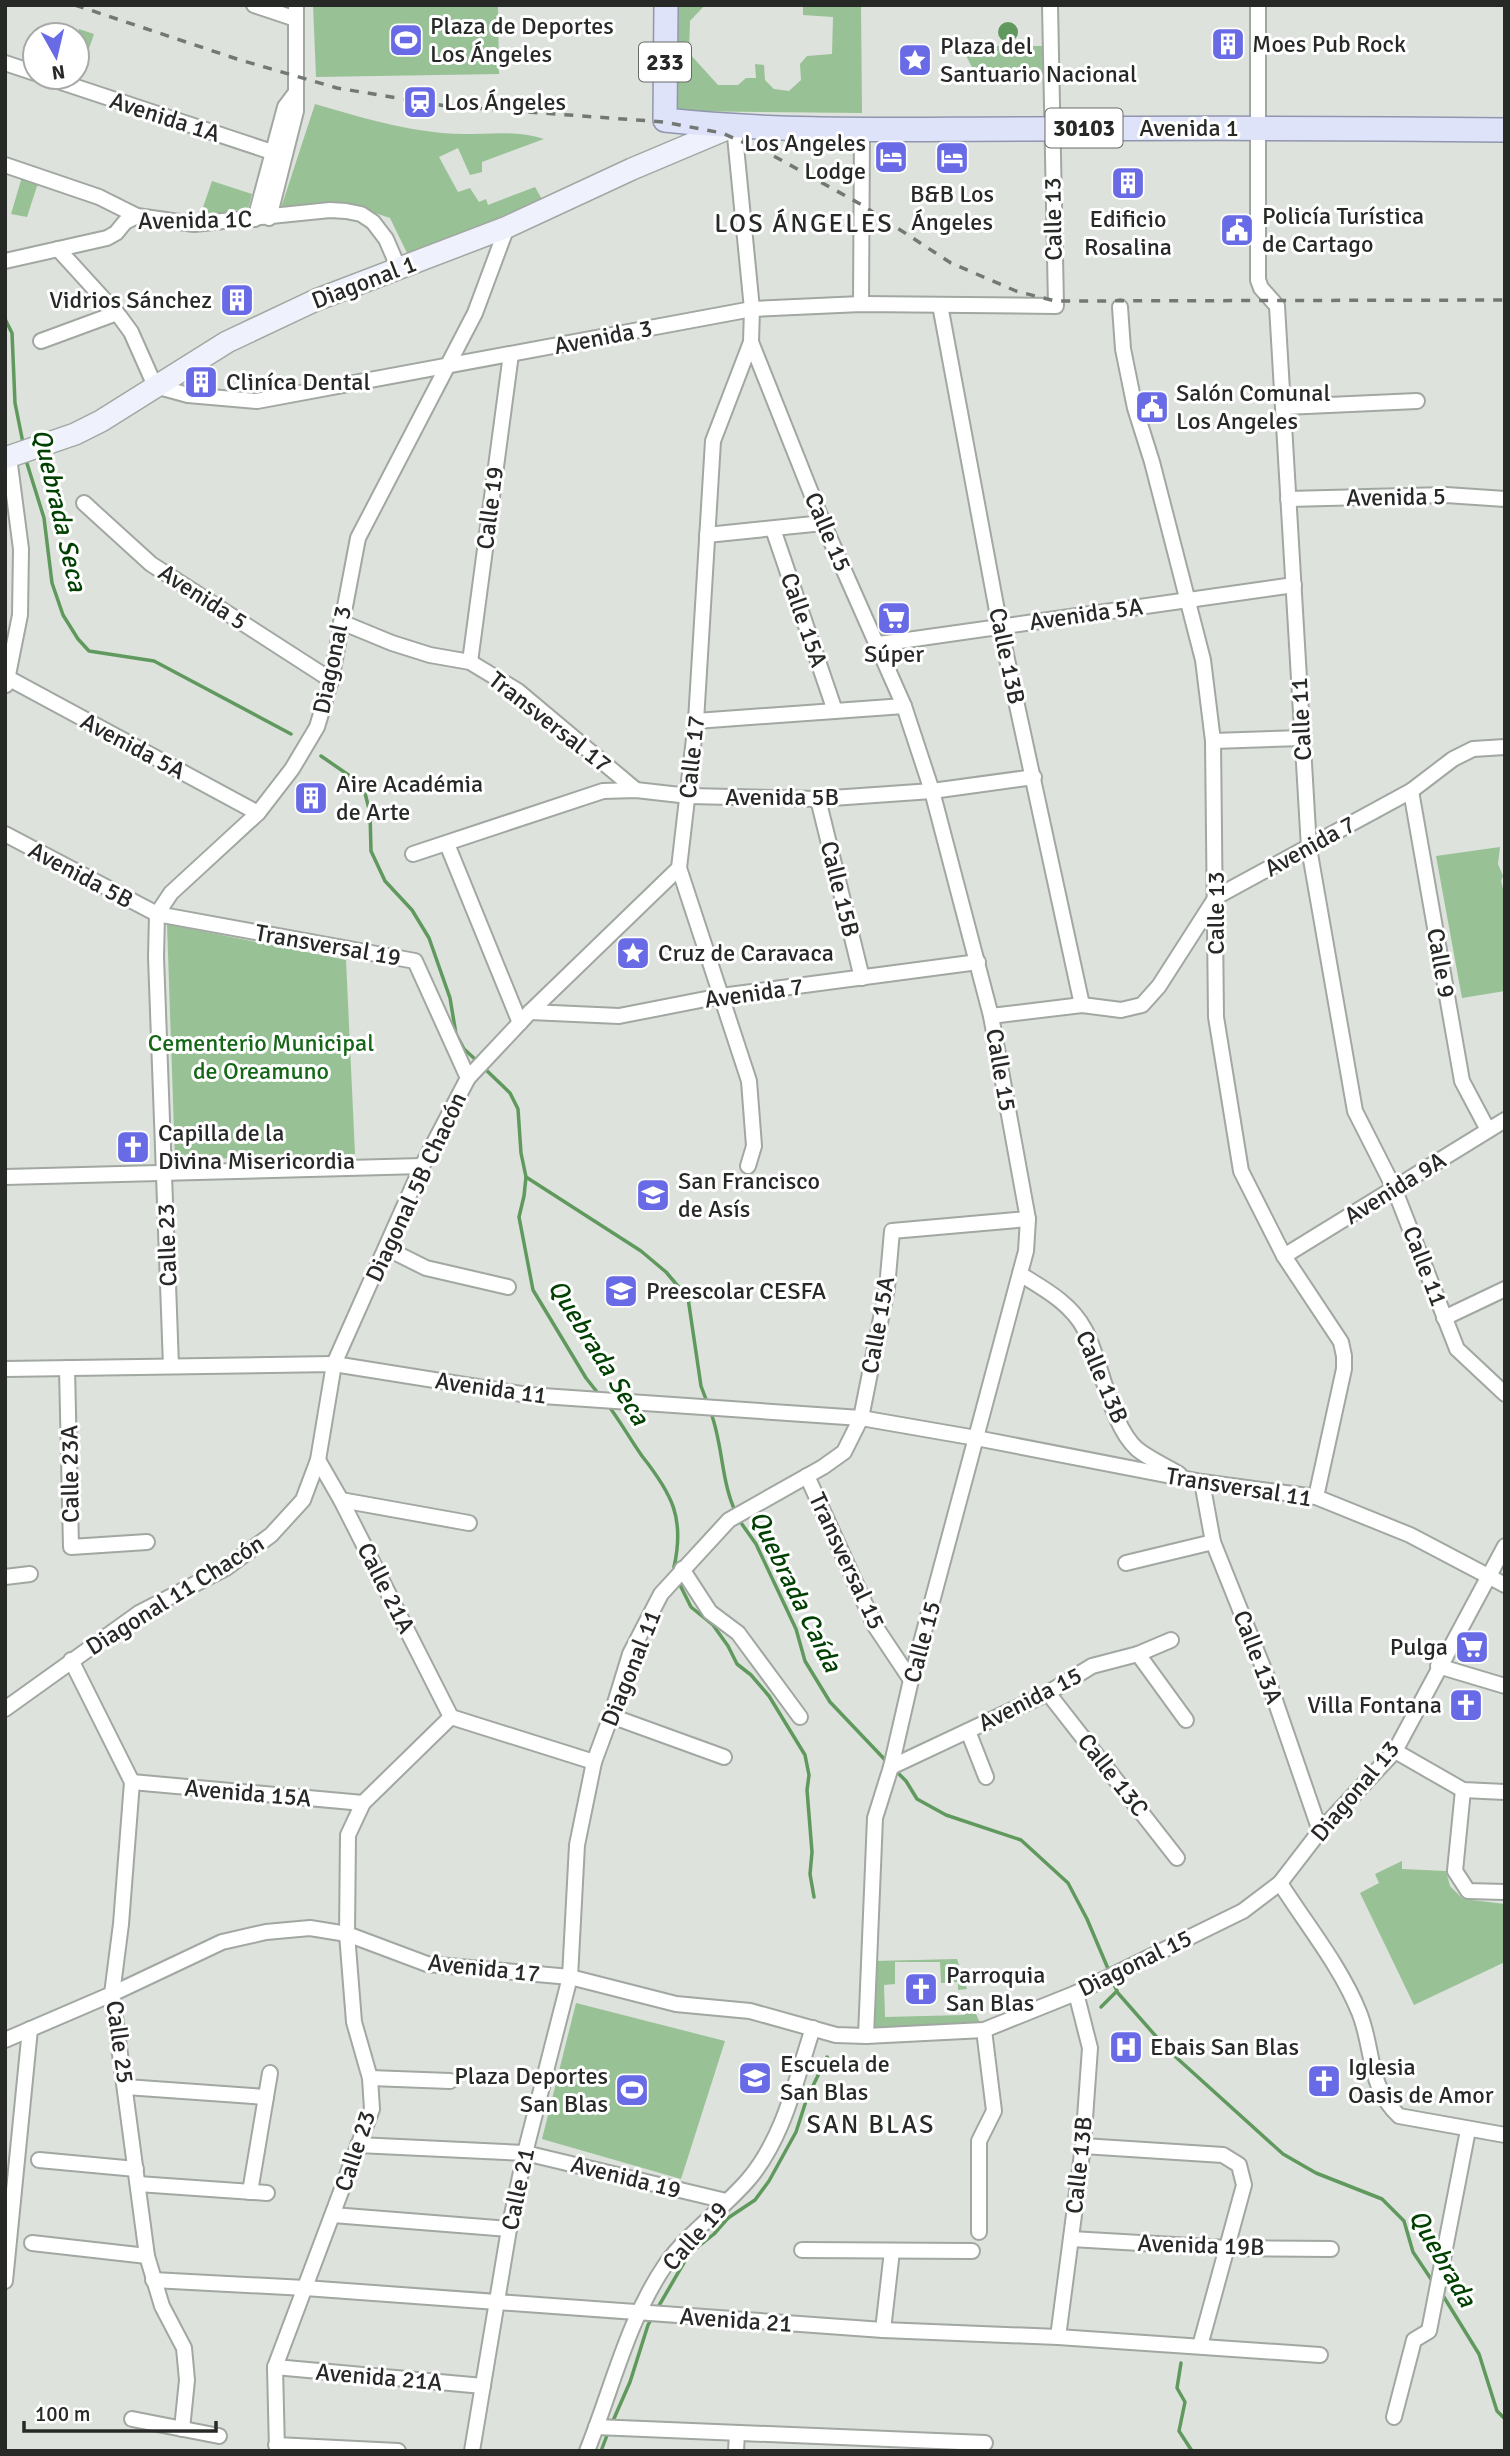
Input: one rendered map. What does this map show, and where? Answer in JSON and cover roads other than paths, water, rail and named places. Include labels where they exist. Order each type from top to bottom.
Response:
[{"type":"main road","name":"233","points":[[658,157],[665,120],[666,5]]},
{"type":"main road","name":"Avenida 1","points":[[665,120],[734,126],[862,129],[1505,130]]},
{"type":"main road","name":"Diagonal 1","points":[[11,457],[75,434],[101,421],[227,342],[268,321],[508,227],[658,157],[734,126]]},
{"type":"street","points":[[254,5],[296,12],[297,72],[294,95],[285,107],[279,155],[262,219],[330,210],[361,214],[379,229],[399,269]]},
{"type":"street","name":"Calle 13","points":[[1049,5],[1056,306]]},
{"type":"street","name":"Calle 11","points":[[1258,5],[1258,280],[1261,288],[1277,306],[1285,407],[1308,848],[1354,1111],[1394,1188],[1457,1349],[1505,1394]]},
{"type":"street","name":"Avenida 1A","points":[[88,91],[279,155]]},
{"type":"street","name":"Calle 15","points":[[734,126],[752,309],[751,342],[823,523],[879,644],[904,706],[932,791],[991,1016],[1028,1219],[1026,1251],[911,1680],[891,1767],[875,1818],[866,2036]]},
{"type":"street","points":[[861,304],[862,129]]},
{"type":"street","points":[[5,165],[99,197],[137,216]]},
{"type":"street","name":"Avenida 1C","points":[[5,261],[107,238],[116,233],[125,222],[137,216],[194,224],[262,219]]},
{"type":"street","points":[[447,367],[475,313],[508,227]]},
{"type":"street","points":[[58,249],[131,332],[155,386]]},
{"type":"street","name":"Avenida 3","points":[[155,386],[188,396],[257,401],[752,309],[861,304],[1056,306]]},
{"type":"street","name":"Calle 13B","points":[[940,305],[1000,627],[1082,1005]]},
{"type":"street","name":"Calle 13","points":[[1120,307],[1123,349],[1135,408],[1189,599],[1203,660],[1213,741],[1216,1017],[1241,1171],[1284,1256],[1341,1342],[1344,1356],[1344,1369],[1316,1497]]},
{"type":"street","points":[[40,341],[117,313]]},
{"type":"street","name":"Calle 17","points":[[748,1166],[754,1146],[749,1081],[679,868],[696,721],[713,441],[751,342]]},
{"type":"street","name":"Calle 19","points":[[470,662],[511,354]]},
{"type":"street","name":"Diagonal 3","points":[[157,914],[171,893],[258,813],[292,769],[317,727],[331,680],[353,555],[362,530],[447,367]]},
{"type":"street","points":[[739,373],[764,374]]},
{"type":"street","points":[[1285,407],[1417,401]]},
{"type":"street","points":[[6,682],[20,615],[21,549],[11,457]]},
{"type":"street","name":"Avenida 5","points":[[1288,499],[1446,495],[1505,499]]},
{"type":"street","name":"Avenida 5","points":[[84,503],[151,564],[331,680]]},
{"type":"street","points":[[707,535],[823,523]]},
{"type":"street","name":"Calle 15A","points":[[773,529],[835,710]]},
{"type":"street","name":"Avenida 5A","points":[[879,644],[1294,585]]},
{"type":"street","name":"Transversal 17","points":[[341,622],[430,655],[470,662],[517,691],[636,790]]},
{"type":"street","name":"Avenida 5A","points":[[6,682],[258,813]]},
{"type":"street","points":[[696,721],[904,706]]},
{"type":"street","points":[[1213,741],[1303,738]]},
{"type":"street","name":"Avenida 7","points":[[991,1016],[1082,1005],[1121,1010],[1142,1004],[1159,986],[1216,897],[1411,791],[1453,759],[1473,749],[1505,747]]},
{"type":"street","name":"Avenida 5B","points":[[413,853],[603,791],[636,790],[688,796],[818,799],[932,791],[1034,777]]},
{"type":"street","name":"Calle 9","points":[[1411,791],[1462,1081],[1488,1130]]},
{"type":"street","name":"Calle 15B","points":[[818,799],[862,978]]},
{"type":"street","name":"Avenida 5B","points":[[5,834],[157,914]]},
{"type":"street","points":[[447,844],[520,1023]]},
{"type":"street","name":"Diagonal 5B Chacón","points":[[318,1460],[334,1364],[422,1166],[467,1078],[530,1012],[679,868]]},
{"type":"street","name":"Transversal 19","points":[[157,914],[415,961],[467,1078]]},
{"type":"street","name":"Calle 23","points":[[157,914],[156,957],[171,1366]]},
{"type":"street","name":"Avenida 7","points":[[530,1012],[619,1016],[721,996],[978,962]]},
{"type":"street","name":"Avenida 9A","points":[[1284,1256],[1505,1120]]},
{"type":"street","points":[[5,1177],[422,1166]]},
{"type":"street","name":"Calle 15A","points":[[861,1418],[887,1288],[892,1231],[1028,1219]]},
{"type":"street","points":[[386,1248],[426,1268],[508,1287]]},
{"type":"street","name":"Calle 13B","points":[[1020,1274],[1061,1301],[1084,1328],[1114,1412],[1137,1448],[1186,1479]]},
{"type":"street","points":[[1444,1318],[1505,1289]]},
{"type":"street","name":"Avenida 11","points":[[5,1369],[334,1364],[528,1395],[861,1418],[976,1438]]},
{"type":"street","name":"Calle 23A","points":[[67,1368],[71,1546],[147,1542]]},
{"type":"street","name":"Diagonal 11","points":[[594,1762],[630,1654],[660,1594],[729,1520],[823,1468],[844,1452],[861,1418]]},
{"type":"street","name":"Transversal 11","points":[[976,1438],[1202,1482],[1316,1497],[1410,1535],[1488,1577]]},
{"type":"street","name":"Calle 21A","points":[[318,1460],[452,1717]]},
{"type":"street","name":"Diagonal 11 Chacón","points":[[5,1709],[139,1613],[226,1568],[271,1535],[303,1500],[318,1460]]},
{"type":"street","name":"Transversal 15","points":[[807,1476],[875,1626],[911,1680]]},
{"type":"street","name":"Calle 13A","points":[[1202,1482],[1213,1542],[1267,1677],[1320,1831]]},
{"type":"street","points":[[341,1500],[469,1523]]},
{"type":"street","points":[[1126,1563],[1213,1542]]},
{"type":"street","name":"Diagonal 13","points":[[1280,1883],[1320,1831],[1395,1751],[1438,1666],[1505,1546]]},
{"type":"street","points":[[682,1569],[710,1612],[738,1633],[800,1717]]},
{"type":"street","points":[[5,1577],[30,1574]]},
{"type":"street","points":[[1488,1577],[1505,1585]]},
{"type":"street","name":"Avenida 15","points":[[891,1767],[1048,1693],[1092,1666],[1138,1654],[1171,1640]]},
{"type":"street","points":[[1138,1654],[1186,1720]]},
{"type":"street","points":[[71,1660],[132,1783]]},
{"type":"street","points":[[1438,1666],[1505,1686]]},
{"type":"street","name":"Calle 13C","points":[[1048,1693],[1177,1858]]},
{"type":"street","points":[[611,1716],[724,1757]]},
{"type":"street","points":[[363,1803],[452,1717],[594,1762]]},
{"type":"street","points":[[968,1731],[986,1777]]},
{"type":"street","points":[[1395,1751],[1463,1790],[1505,1792]]},
{"type":"street","name":"Calle 21","points":[[472,2451],[509,2228],[525,2153],[570,1977],[577,1846],[594,1762]]},
{"type":"street","name":"Avenida 15A","points":[[132,1783],[363,1803]]},
{"type":"street","name":"Calle 25","points":[[132,1783],[121,1924],[112,1994],[148,2256],[162,2306],[184,2348],[187,2380],[182,2429]]},
{"type":"street","points":[[1463,1790],[1455,1871],[1468,1891],[1505,1892]]},
{"type":"street","name":"Calle 23","points":[[277,2448],[275,2367],[372,2109],[370,2078],[354,2022],[347,1934],[348,1835],[363,1803]]},
{"type":"street","points":[[1280,1883],[1347,1987],[1360,2014],[1373,2074],[1385,2104],[1399,2116],[1505,2135]]},
{"type":"street","name":"Diagonal 15","points":[[984,2030],[1076,1993],[1243,1911],[1280,1883]]},
{"type":"street","name":"Avenida 17","points":[[5,2040],[112,1994],[222,1942],[310,1928],[347,1934],[427,1964],[570,1977],[676,2004],[750,2011],[836,2035],[984,2030]]},
{"type":"street","name":"Calle 13B","points":[[1058,2337],[1083,2146],[1090,2048],[1076,1993]]},
{"type":"street","name":"Calle 19","points":[[587,2451],[639,2312],[667,2263],[748,2180],[768,2152],[778,2131],[813,2028]]},
{"type":"street","points":[[5,2281],[30,2029]]},
{"type":"street","points":[[979,2232],[979,2140],[994,2110],[984,2030]]},
{"type":"street","points":[[250,2192],[270,2073]]},
{"type":"street","points":[[370,2078],[450,2081]]},
{"type":"street","points":[[126,2087],[266,2097]]},
{"type":"street","points":[[1394,2417],[1414,2340],[1429,2331],[1468,2130]]},
{"type":"street","name":"Avenida 19","points":[[358,2145],[525,2153],[726,2201]]},
{"type":"street","points":[[1083,2146],[1223,2155],[1239,2165],[1244,2185],[1200,2346]]},
{"type":"street","points":[[38,2160],[267,2193]]},
{"type":"street","points":[[333,2215],[509,2228]]},
{"type":"street","name":"Avenida 19B","points":[[1071,2239],[1227,2248],[1331,2249]]},
{"type":"street","points":[[32,2243],[148,2256]]},
{"type":"street","points":[[802,2250],[971,2252]]},
{"type":"street","points":[[883,2330],[892,2251]]},
{"type":"street","name":"Avenida 21","points":[[153,2280],[305,2288],[883,2330],[1058,2337],[1320,2355]]},
{"type":"street","name":"Avenida 21A","points":[[275,2367],[483,2386]]},
{"type":"street","points":[[132,2419],[219,2436]]},
{"type":"street","points":[[596,2427],[737,2433],[826,2444],[985,2444]]},
{"type":"street","points":[[736,2451],[737,2433]]},
{"type":"street","points":[[277,2448],[398,2451]]},
{"type":"waterway","name":"Quebrada Seca","points":[[5,319],[12,333],[15,403],[23,443]]},
{"type":"waterway","name":"Quebrada Seca","points":[[25,457],[44,518],[52,583],[63,615],[89,651],[154,661],[291,734]]},
{"type":"waterway","name":"Quebrada Seca","points":[[321,756],[363,785],[370,813],[371,851],[385,881],[412,910],[429,938],[450,998],[456,1034],[464,1049],[477,1061]]},
{"type":"waterway","name":"Quebrada Seca","points":[[482,1066],[510,1093],[518,1109],[521,1153],[526,1177],[519,1217],[533,1290],[586,1378],[601,1397]]},
{"type":"waterway","name":"Quebrada Caída","points":[[526,1177],[641,1251],[666,1272],[688,1298],[701,1386],[707,1402]]},
{"type":"waterway","name":"Quebrada Seca","points":[[608,1405],[661,1482],[673,1507],[678,1534],[675,1572]]},
{"type":"waterway","name":"Quebrada Caída","points":[[711,1413],[727,1489],[736,1513]]},
{"type":"waterway","name":"Quebrada Caída","points":[[739,1520],[756,1544],[796,1629],[805,1661],[830,1702],[889,1764]]},
{"type":"waterway","name":"Quebrada Seca","points":[[679,1583],[691,1607],[713,1625],[737,1664],[751,1675],[769,1696],[805,1755],[809,1775],[807,1790],[812,1852],[810,1874],[814,1897]]},
{"type":"waterway","name":"Quebrada Caída","points":[[894,1769],[906,1781],[917,1799],[946,1815],[1021,1840],[1068,1883],[1109,1971]]},
{"type":"waterway","name":"Quebrada Caída","points":[[1101,2007],[1117,1991],[1111,1978]]},
{"type":"waterway","name":"Quebrada","points":[[1117,1992],[1168,2050],[1283,2154],[1316,2173],[1382,2199],[1404,2221],[1413,2252],[1433,2282]]},
{"type":"waterway","name":"Quebrada Seca","points":[[657,2309],[689,2254],[714,2234],[728,2218],[755,2200],[769,2181],[796,2132],[807,2098],[827,2057]]},
{"type":"waterway","name":"Quebrada","points":[[1442,2294],[1479,2354],[1497,2411],[1505,2419]]},
{"type":"waterway","name":"Quebrada Seca","points":[[612,2423],[630,2382],[653,2316]]},
{"type":"waterway","name":"Quebrada Caída","points":[[1181,2363],[1177,2388],[1185,2402],[1179,2431],[1192,2451]]},
{"type":"waterway","name":"Quebrada Seca","points":[[601,2451],[609,2430]]},
{"type":"railway","points":[[75,5],[237,59],[337,88],[446,106],[664,122],[722,133],[772,155],[862,205],[951,263],[1016,291],[1055,301],[1505,300]]},
{"type":"place","name":"Plaza de Deportes Los Ángeles","points":[[406,40]]},
{"type":"place","name":"Moes Pub Rock","points":[[1228,44]]},
{"type":"place","name":"Plaza del Santuario Nacional","points":[[915,60]]},
{"type":"place","name":"Los Ángeles","points":[[420,102]]},
{"type":"place","name":"Los Angeles Lodge","points":[[891,157]]},
{"type":"place","name":"B&B Los Ángeles","points":[[952,158]]},
{"type":"place","name":"Edificio Rosalina","points":[[1128,183]]},
{"type":"place","name":"Policía Turística de Cartago","points":[[1237,230]]},
{"type":"place","name":"Vidrios Sánchez","points":[[237,300]]},
{"type":"place","name":"Cliníca Dental","points":[[201,382]]},
{"type":"place","name":"Salón Comunal Los Angeles","points":[[1152,407]]},
{"type":"place","name":"Súper","points":[[894,618]]},
{"type":"place","name":"Aire Académia de Arte","points":[[311,798]]},
{"type":"place","name":"Cruz de Caravaca","points":[[633,953]]},
{"type":"place","name":"Capilla de la Divina Misericordia","points":[[133,1147]]},
{"type":"place","name":"San Francisco de Asís","points":[[653,1195]]},
{"type":"place","name":"Preescolar CESFA","points":[[621,1291]]},
{"type":"place","name":"Pulga","points":[[1472,1647]]},
{"type":"place","name":"Villa Fontana","points":[[1466,1705]]},
{"type":"place","name":"Parroquia San Blas","points":[[921,1989]]},
{"type":"place","name":"Ebais San Blas","points":[[1126,2047]]},
{"type":"place","name":"Escuela de San Blas","points":[[755,2078]]},
{"type":"place","name":"Iglesia Oasis de Amor","points":[[1324,2081]]},
{"type":"place","name":"Plaza Deportes San Blas","points":[[632,2090]]},
{"type":"district","name":"LOS ÁNGELES","points":[[804,223]]},
{"type":"district","name":"SAN BLAS","points":[[871,2124]]},
{"type":"park label","name":"Cementerio Municipal de Oreamuno","points":[[261,1057]]}]
